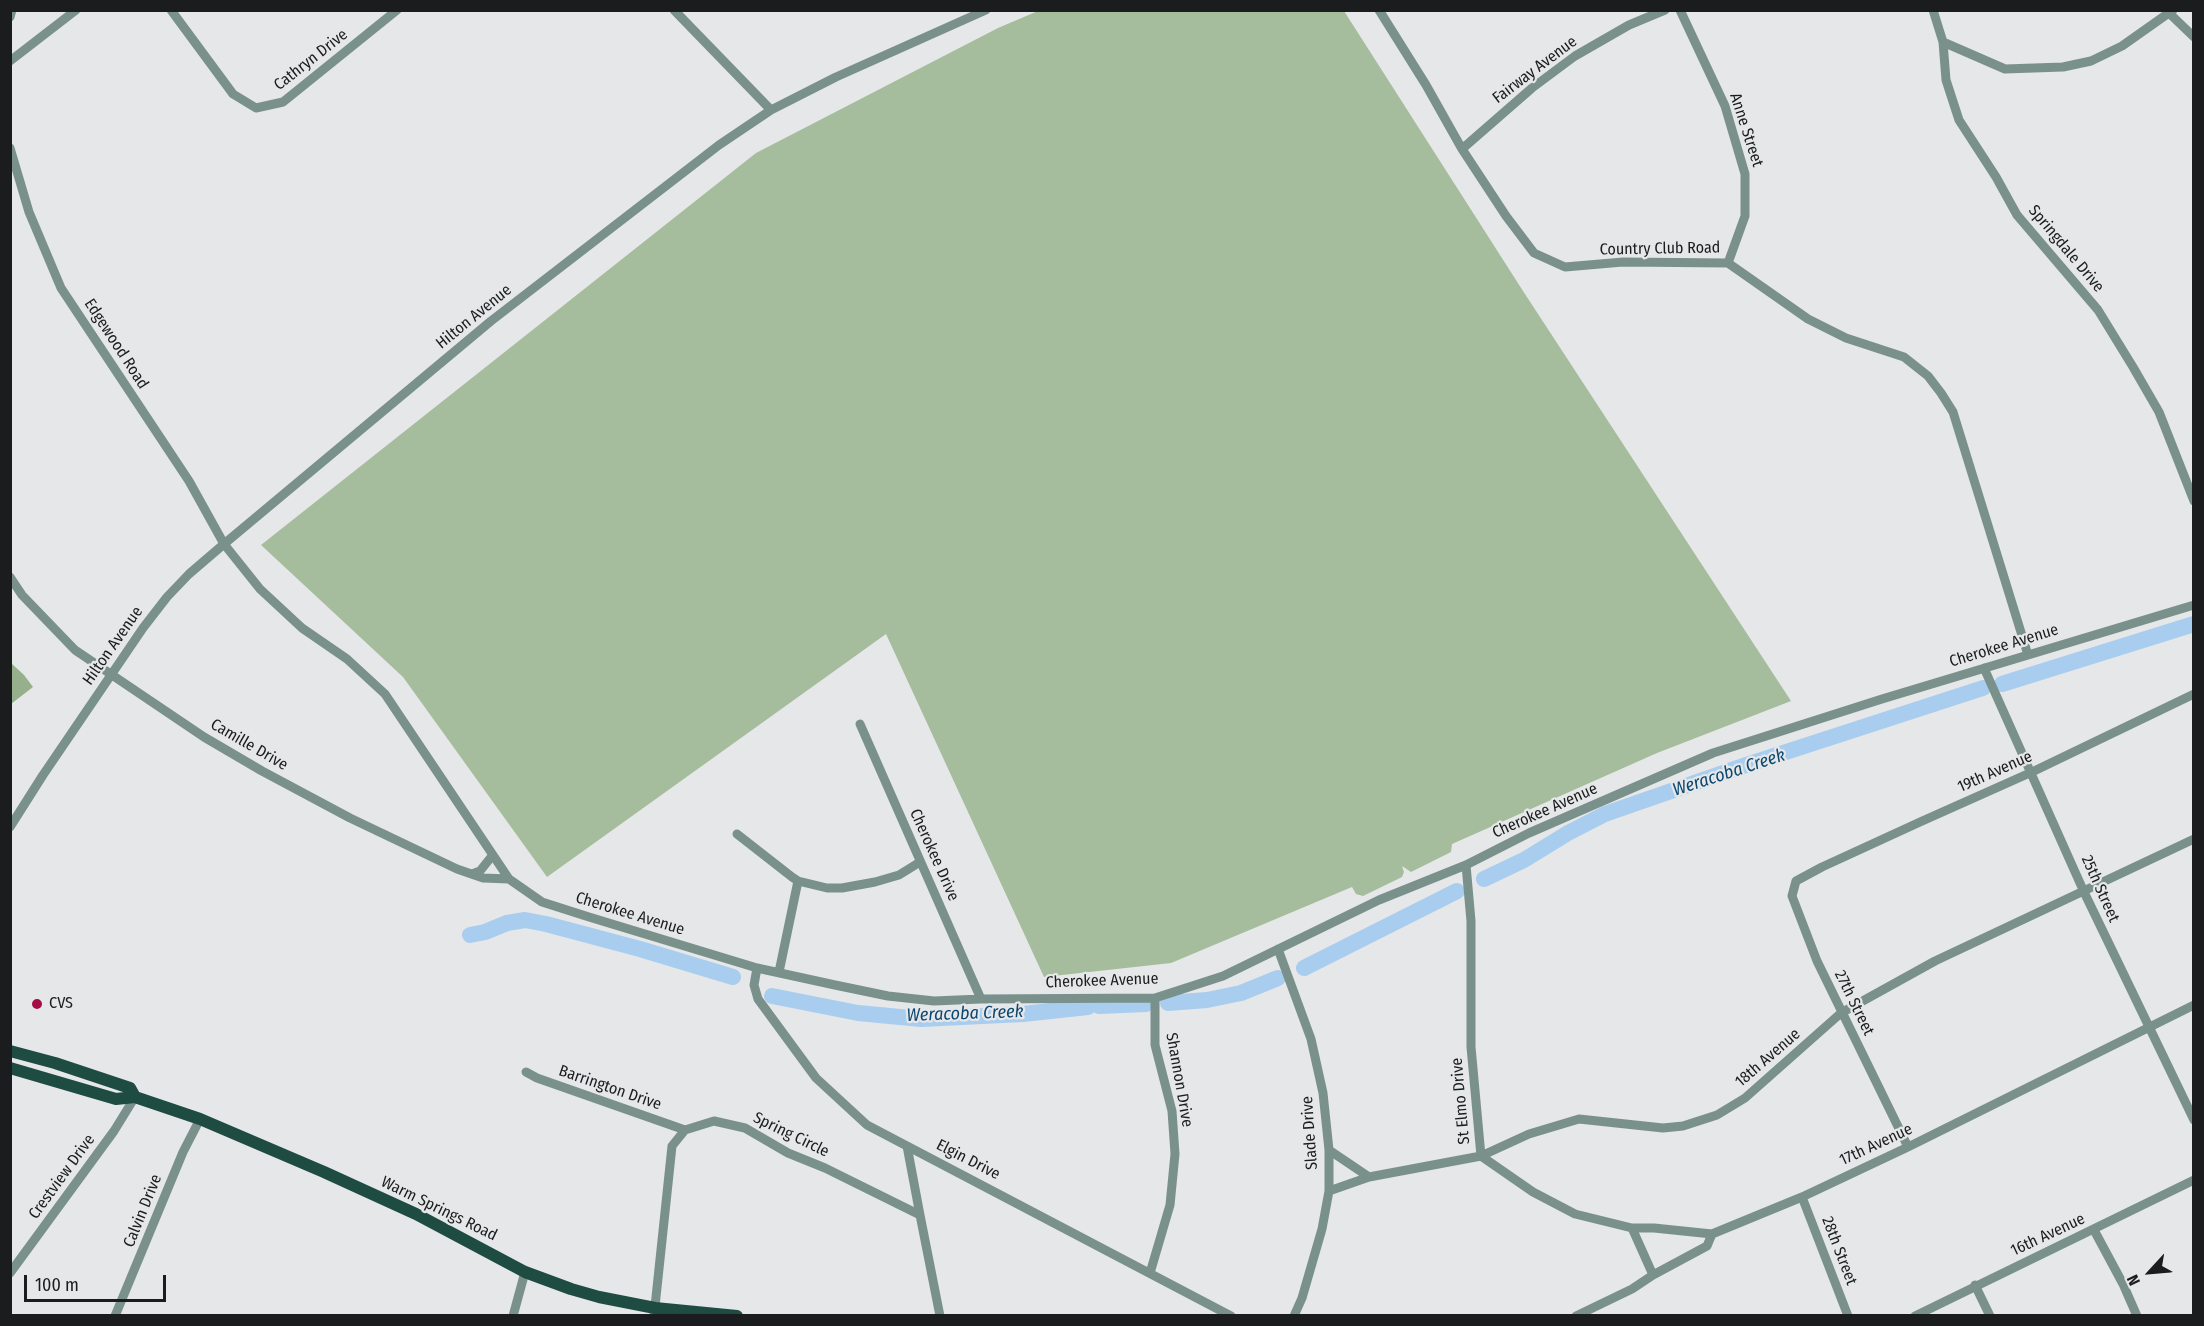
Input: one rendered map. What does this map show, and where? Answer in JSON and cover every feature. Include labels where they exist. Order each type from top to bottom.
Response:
[{"type":"main road","name":"Warm Springs Road","points":[[10,1051],[130,1088],[135,1097]]},
{"type":"main road","name":"Warm Springs Road","points":[[10,1068],[116,1099],[135,1097],[200,1119],[289,1156],[416,1214],[525,1272],[599,1297],[655,1312],[737,1316]]},
{"type":"street","points":[[10,17],[12,10]]},
{"type":"street","points":[[10,61],[76,10]]},
{"type":"street","name":"Cathryn Drive","points":[[171,10],[233,94],[256,108],[283,102],[397,10]]},
{"type":"street","points":[[674,10],[771,111]]},
{"type":"street","name":"Hilton Avenue","points":[[10,827],[142,628],[189,574],[224,544],[491,321],[719,145],[771,111],[836,77],[986,10]]},
{"type":"street","name":"Country Club Road","points":[[1379,10],[1426,85],[1462,149],[1506,216],[1534,253],[1565,267],[1623,262],[1728,263],[1808,319],[1846,338],[1904,357],[1928,376],[1953,412],[2028,655]]},
{"type":"street","name":"Fairway Avenue","points":[[1462,149],[1532,88],[1575,56],[1629,25],[1665,10]]},
{"type":"street","name":"Anne Street","points":[[1680,10],[1725,106],[1745,174],[1745,216],[1728,263]]},
{"type":"street","name":"Springdale Drive","points":[[1933,10],[1943,42],[1946,80],[1959,120],[2017,215],[2098,310],[2159,412],[2193,501]]},
{"type":"street","points":[[1943,42],[2005,69],[2063,68],[2091,61],[2122,46],[2171,12],[2193,37]]},
{"type":"street","name":"Edgewood Road","points":[[10,148],[29,212],[61,288],[189,481],[224,544]]},
{"type":"street","name":"Cherokee Avenue","points":[[224,544],[260,589],[302,628],[347,659],[385,694],[509,879],[542,902],[757,968],[835,985],[934,1001],[1155,998],[1223,976],[1379,900],[1466,864],[1529,833],[1713,753],[2193,605]]},
{"type":"street","name":"Camille Drive","points":[[10,577],[22,595],[75,650],[204,737],[350,818],[457,869],[483,878],[509,879]]},
{"type":"street","name":"25th Street","points":[[1984,668],[2084,892],[2193,1120]]},
{"type":"street","name":"19th Avenue","points":[[1809,874],[2032,772],[2193,694]]},
{"type":"street","name":"Cherokee Drive","points":[[860,724],[981,999]]},
{"type":"street","points":[[737,834],[798,881],[827,888],[842,888],[899,875],[920,862]]},
{"type":"street","name":"18th Avenue","points":[[1329,1191],[1369,1177],[1480,1156],[1529,1134],[1579,1119],[1663,1128],[1683,1126],[1717,1115],[1745,1098],[1841,1013],[1935,961],[2193,839]]},
{"type":"street","points":[[472,874],[480,871],[492,856]]},
{"type":"street","name":"St Elmo Drive","points":[[1466,864],[1471,921],[1471,1047],[1480,1156],[1533,1192],[1575,1214],[1632,1228],[1712,1234]]},
{"type":"street","name":"27th Street","points":[[1809,874],[1796,881],[1792,896],[1817,961],[1841,1013],[1908,1147]]},
{"type":"street","points":[[779,972],[798,881]]},
{"type":"street","name":"Slade Drive","points":[[1278,950],[1311,1039],[1323,1093],[1329,1150],[1329,1191],[1319,1239],[1302,1298],[1294,1316]]},
{"type":"street","name":"Elgin Drive","points":[[757,968],[754,985],[758,999],[816,1078],[867,1125],[1231,1316]]},
{"type":"street","name":"Shannon Drive","points":[[1150,1273],[1170,1204],[1175,1154],[1172,1112],[1155,1045],[1155,998]]},
{"type":"street","name":"17th Avenue","points":[[1576,1316],[1632,1289],[1707,1246],[1712,1234],[1802,1197],[1908,1147],[2193,1005]]},
{"type":"street","name":"Barrington Drive","points":[[526,1072],[537,1078],[685,1130]]},
{"type":"street","name":"Crestview Drive","points":[[11,1271],[114,1131],[135,1097]]},
{"type":"street","name":"Calvin Drive","points":[[115,1316],[183,1152],[200,1119]]},
{"type":"street","name":"Spring Circle","points":[[685,1130],[714,1121],[745,1128],[788,1153],[825,1168],[921,1215]]},
{"type":"street","points":[[655,1312],[672,1146],[685,1130]]},
{"type":"street","points":[[907,1146],[940,1316]]},
{"type":"street","points":[[1329,1150],[1369,1177]]},
{"type":"street","name":"16th Avenue","points":[[1915,1316],[2193,1180]]},
{"type":"street","name":"28th Street","points":[[1802,1197],[1848,1316]]},
{"type":"street","points":[[1632,1228],[1653,1275]]},
{"type":"street","points":[[2094,1230],[2137,1316]]},
{"type":"street","points":[[513,1316],[525,1272]]},
{"type":"street","points":[[1975,1285],[1990,1316]]},
{"type":"green space","points":[[1038,11],[1344,11],[1523,291],[1791,701],[1657,753],[1452,844],[1451,852],[1411,872],[1402,866],[1404,872],[1402,877],[1363,896],[1356,894],[1352,887],[1171,963],[1044,977],[886,634],[547,877],[403,677],[261,545],[756,153],[998,28]]},
{"type":"green space","points":[[11,663],[33,687],[11,704]]},
{"type":"waterway","name":"Weracoba Creek","points":[[2002,684],[2194,624]]},
{"type":"waterway","name":"Weracoba Creek","points":[[1484,879],[1524,860],[1605,814],[1746,765],[1983,688]]},
{"type":"waterway","name":"Weracoba Creek","points":[[1304,968],[1457,891]]},
{"type":"waterway","name":"Weracoba Creek","points":[[470,935],[507,923],[525,920],[640,949],[733,977]]},
{"type":"waterway","name":"Weracoba Creek","points":[[1168,1003],[1207,1000],[1241,993],[1278,978]]},
{"type":"waterway","name":"Weracoba Creek","points":[[772,996],[858,1013],[921,1019],[1023,1014],[1088,1007]]},
{"type":"waterway","name":"Weracoba Creek","points":[[1099,1006],[1146,1004]]},
{"type":"place","name":"CVS","points":[[37,1004]]}]
